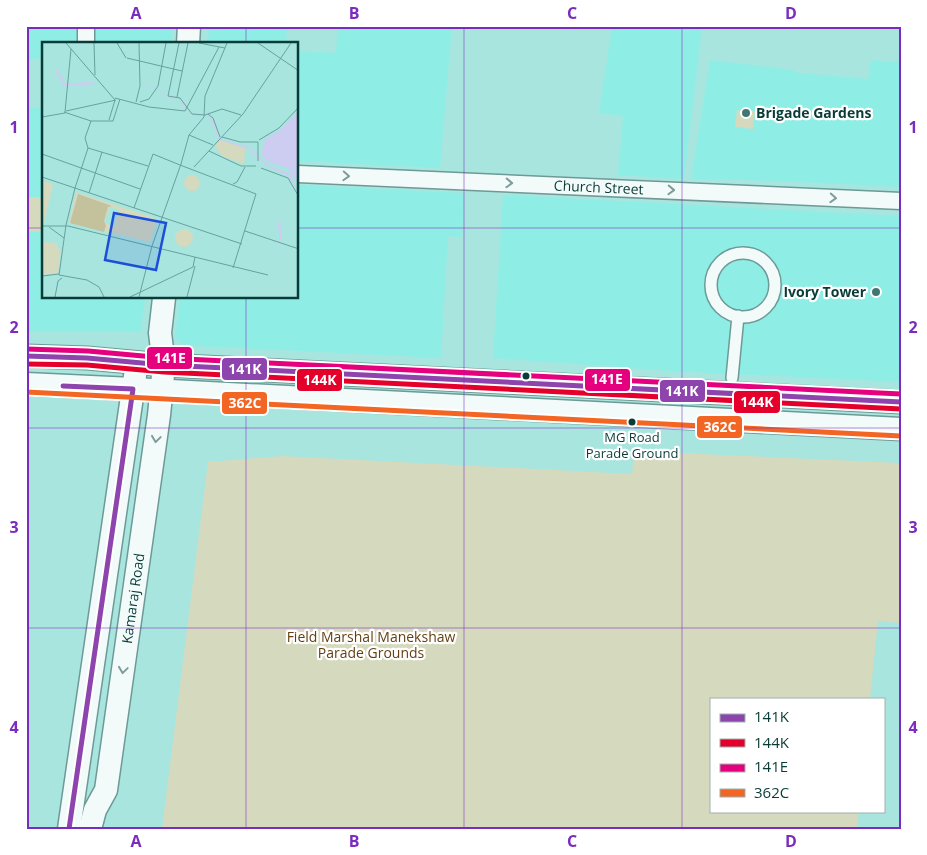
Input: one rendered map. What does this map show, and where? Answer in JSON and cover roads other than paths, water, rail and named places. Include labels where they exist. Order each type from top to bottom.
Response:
[{"type":"main road","points":[[188,42],[190,26]]},
{"type":"main road","name":"Kamaraj Road","points":[[90,829],[95,810],[106,790],[133,603],[162,391],[164,365],[160,333],[164,299]]},
{"type":"main road","points":[[69,829],[137,363],[160,333]]},
{"type":"main road","points":[[26,356],[88,358],[164,365],[901,402]]},
{"type":"main road","points":[[26,384],[901,429]]},
{"type":"main road","points":[[103,598],[133,603]]},
{"type":"street","points":[[86,26],[86,42]]},
{"type":"street","name":"Church Street","points":[[299,174],[901,201]]},
{"type":"street","points":[[744,253],[762,260],[769,267],[773,276],[774,286],[768,304],[760,311],[751,316],[738,316],[720,308],[714,299],[711,288],[712,277],[716,267],[724,260],[734,254],[744,253]]},
{"type":"street","points":[[732,378],[738,316]]},
{"type":"place","name":"Brigade Gardens","points":[[746,113]]},
{"type":"place","name":"Ivory Tower","points":[[876,292]]},
{"type":"place","name":"MG Road Parade Ground","points":[[632,422]]},
{"type":"park label","name":"Field Marshal Manekshaw Parade Grounds","points":[[371,646]]}]
